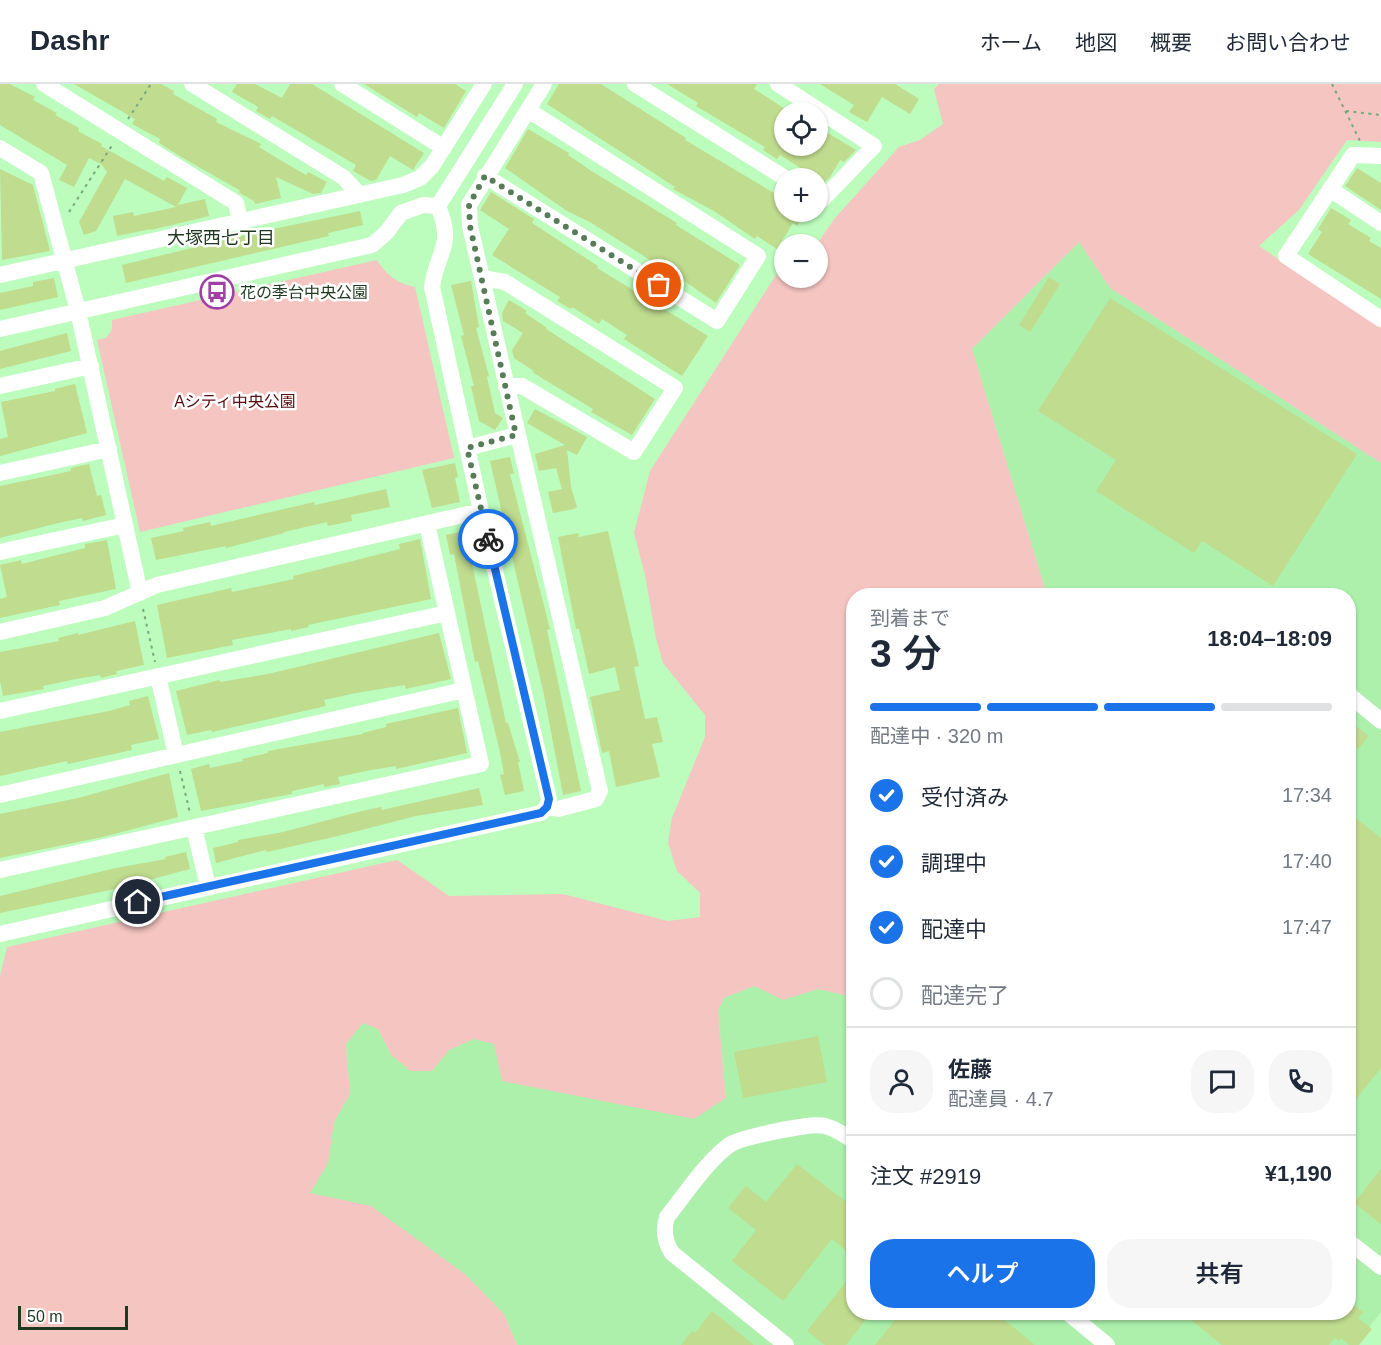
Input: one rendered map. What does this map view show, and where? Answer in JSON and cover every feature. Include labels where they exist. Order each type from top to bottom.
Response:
[{"type":"street","points":[[44,84],[236,203],[240,222]]},
{"type":"street","points":[[192,84],[343,177],[360,195]]},
{"type":"street","points":[[342,84],[444,148]]},
{"type":"street","points":[[0,274],[403,185],[420,178],[432,166],[484,84]]},
{"type":"street","points":[[438,206],[515,84]]},
{"type":"street","points":[[544,84],[469,205],[470,226],[516,435],[600,791],[596,799],[558,809],[547,807]]},
{"type":"street","points":[[635,84],[774,171]]},
{"type":"street","points":[[778,84],[874,146],[828,194]]},
{"type":"street","points":[[485,176],[717,321],[758,256],[528,110]]},
{"type":"street","points":[[0,148],[41,173],[91,366],[140,593]]},
{"type":"street","points":[[1381,156],[1353,155],[1286,256],[1381,319]]},
{"type":"street","points":[[1330,189],[1381,223]]},
{"type":"street","points":[[0,329],[372,245],[386,233],[401,213],[423,205],[438,206]]},
{"type":"street","points":[[0,934],[541,813],[547,807],[549,799],[481,511],[432,287],[434,274],[441,259],[447,227],[438,206]]},
{"type":"street","points":[[482,278],[505,282],[675,388],[634,452],[522,386],[506,386]]},
{"type":"street","points":[[0,386],[91,366]]},
{"type":"street","points":[[467,448],[516,435]]},
{"type":"street","points":[[0,473],[109,449]]},
{"type":"street","points":[[0,632],[105,608],[157,585],[481,511]]},
{"type":"street","points":[[0,870],[481,764],[427,524]]},
{"type":"street","points":[[0,552],[125,525]]},
{"type":"street","points":[[0,711],[447,613]]},
{"type":"street","points":[[158,676],[176,755]]},
{"type":"street","points":[[0,795],[464,690]]},
{"type":"street","points":[[1356,701],[1381,721]]},
{"type":"street","points":[[194,827],[208,886]]},
{"type":"street","points":[[786,1345],[672,1253],[665,1236],[664,1227],[667,1216],[714,1159],[730,1145],[746,1138],[823,1125],[846,1136]]},
{"type":"street","points":[[1356,1248],[1381,1268]]},
{"type":"street","points":[[1077,1320],[1107,1345]]},
{"type":"path","points":[[64,220],[151,84]]},
{"type":"path","points":[[1332,84],[1362,143]]},
{"type":"path","points":[[1346,111],[1381,115]]},
{"type":"path","points":[[140,593],[158,676]]},
{"type":"path","points":[[176,755],[194,827]]},
{"type":"shaded area","points":[[1079,242],[1110,288],[1381,463],[1381,1312],[1355,1345],[517,1345],[504,1314],[310,1193],[327,1163],[334,1122],[350,1094],[346,1044],[363,1022],[378,1029],[391,1055],[432,1071],[449,1050],[474,1039],[726,1098],[718,1011],[724,998],[754,986],[783,999],[818,989],[846,996],[846,1320],[1356,1320],[1356,588],[1045,588],[972,349]]},
{"type":"green space","points":[[939,84],[1381,84],[1381,142],[1347,140],[1299,210],[1259,246],[1381,328],[1381,463],[1110,288],[1079,242],[972,349],[1045,588],[846,588],[846,996],[818,989],[783,1000],[754,986],[724,998],[718,1011],[726,1098],[694,1119],[502,1081],[494,1044],[474,1039],[449,1050],[432,1071],[411,1071],[391,1055],[378,1029],[363,1023],[346,1044],[350,1094],[334,1122],[328,1163],[310,1193],[371,1206],[466,1275],[504,1314],[517,1345],[0,1345],[0,976],[7,947],[397,860],[449,896],[563,894],[668,921],[700,917],[700,893],[677,871],[668,843],[672,818],[705,737],[705,715],[663,663],[656,638],[645,575],[634,533],[650,471],[774,278],[774,288],[828,288],[828,234],[824,234],[835,218],[899,147],[920,140],[943,124],[934,89]]},
{"type":"green space","name":"Aシティ中央公園","points":[[377,260],[393,278],[415,287],[454,458],[140,532],[97,340],[106,338],[112,330],[112,320]]},
{"type":"building","points":[[0,84],[10,84],[35,97],[33,100],[57,113],[55,115],[79,128],[78,131],[102,144],[101,146],[164,181],[167,177],[187,188],[178,205],[205,199],[209,216],[117,236],[113,216],[133,212],[134,216],[176,207],[125,179],[96,231],[84,235],[79,222],[107,172],[101,164],[89,158],[74,187],[59,180],[67,165],[0,125]]},
{"type":"building","points":[[74,84],[161,84],[174,91],[173,94],[217,119],[216,122],[261,144],[259,147],[280,160],[306,175],[308,172],[327,182],[321,193],[313,194],[276,177],[281,198],[255,204],[254,201],[238,192],[241,191],[183,158],[159,143],[160,139],[132,124],[135,119]]},
{"type":"building","points":[[237,84],[255,84],[282,98],[290,84],[312,84],[424,153],[413,170],[390,156],[376,180],[371,181],[353,171],[356,165],[272,116],[270,119],[256,111],[258,107],[232,92]]},
{"type":"building","points":[[364,84],[455,84],[466,91],[444,128],[419,113],[417,117]]},
{"type":"building","points":[[559,84],[601,84],[686,138],[685,140],[774,193],[774,222],[800,222],[797,226],[793,223],[786,234],[774,234],[774,247],[757,236],[755,239],[714,211],[673,189],[675,187],[547,104]]},
{"type":"building","points":[[667,84],[757,84],[754,89],[775,102],[774,156],[779,156],[777,159],[763,150],[765,147],[696,106],[698,103]]},
{"type":"building","points":[[820,84],[895,84],[919,99],[910,114],[882,97],[867,122],[849,112],[854,105]]},
{"type":"building","points":[[528,129],[569,153],[568,155],[590,170],[740,265],[716,303],[680,278],[681,276],[654,259],[653,262],[590,222],[567,211],[505,168]]},
{"type":"building","points":[[828,133],[856,150],[844,162],[840,160],[828,179],[828,168],[800,168],[782,156],[828,156]]},
{"type":"building","points":[[1357,168],[1381,183],[1381,210],[1345,186]]},
{"type":"building","points":[[0,169],[33,185],[50,251],[2,260]]},
{"type":"building","points":[[491,192],[534,219],[532,223],[598,266],[597,268],[708,336],[682,376],[624,339],[627,335],[602,319],[599,324],[572,307],[571,309],[557,301],[560,297],[492,255],[509,229],[480,210]]},
{"type":"building","points":[[1331,208],[1351,220],[1348,224],[1371,238],[1369,241],[1381,248],[1381,299],[1308,254],[1322,232],[1318,229]]},
{"type":"building","points":[[360,211],[363,225],[328,233],[329,236],[126,283],[122,265],[245,235]]},
{"type":"building","points":[[1049,277],[1060,284],[1030,332],[1019,325]]},
{"type":"building","points":[[54,278],[58,297],[0,310],[0,293],[33,286],[33,282]]},
{"type":"building","points":[[471,281],[479,327],[476,328],[489,376],[487,377],[495,413],[503,418],[495,430],[479,421],[471,386],[474,386],[461,336],[464,335],[451,285]]},
{"type":"building","points":[[1110,298],[1357,454],[1273,586],[1202,541],[1194,553],[1096,491],[1116,460],[1038,411]]},
{"type":"building","points":[[509,300],[527,311],[525,313],[546,329],[655,399],[632,435],[591,412],[593,409],[532,372],[534,371],[514,358],[512,350],[523,333],[503,321],[502,313]]},
{"type":"building","points":[[67,333],[71,351],[0,369],[0,351]]},
{"type":"building","points":[[75,384],[87,433],[0,456],[0,439],[8,437],[1,402],[55,391],[55,389]]},
{"type":"building","points":[[535,409],[587,437],[577,455],[567,450],[571,487],[577,507],[574,509],[553,513],[548,492],[562,489],[556,468],[539,471],[535,454],[565,445],[527,423]]},
{"type":"building","points":[[510,457],[514,474],[510,474],[550,629],[547,630],[581,791],[563,795],[544,695],[490,461]]},
{"type":"building","points":[[455,463],[458,477],[455,478],[460,502],[432,508],[422,470]]},
{"type":"building","points":[[89,464],[97,496],[101,495],[106,515],[83,521],[82,518],[54,524],[0,538],[0,486],[71,471],[71,468]]},
{"type":"building","points":[[386,489],[390,507],[351,515],[352,521],[328,526],[327,522],[226,548],[226,546],[156,560],[151,538],[184,531],[183,528],[210,522],[211,526],[314,502],[315,505]]},
{"type":"building","points":[[465,531],[506,723],[508,723],[520,762],[518,762],[524,791],[505,795],[500,775],[504,774],[499,748],[478,661],[475,662],[454,554],[450,555],[446,535]]},
{"type":"building","points":[[608,531],[639,666],[634,667],[645,719],[657,717],[663,742],[652,744],[660,777],[616,787],[609,751],[602,753],[590,697],[620,690],[615,667],[589,674],[579,629],[576,629],[558,537],[578,533],[579,537]]},
{"type":"building","points":[[420,539],[431,599],[308,625],[309,627],[291,631],[291,629],[232,640],[233,645],[167,658],[157,605],[231,588],[232,592],[294,579],[293,576],[400,549],[399,544]]},
{"type":"building","points":[[107,540],[116,589],[59,601],[60,605],[0,618],[0,599],[7,597],[0,565],[21,560],[22,564],[85,548],[85,544]]},
{"type":"building","points":[[135,621],[144,665],[116,671],[117,674],[101,678],[100,675],[76,679],[43,686],[44,689],[3,696],[0,681],[0,652],[59,641],[58,638]]},
{"type":"building","points":[[439,633],[451,679],[406,689],[405,685],[356,693],[324,700],[326,706],[212,732],[211,730],[187,735],[176,691],[220,680],[220,682],[268,674]]},
{"type":"building","points":[[148,696],[159,739],[131,745],[132,750],[0,776],[0,732],[109,711],[130,705],[129,701]]},
{"type":"building","points":[[458,708],[467,753],[396,769],[396,766],[338,777],[340,784],[324,787],[324,784],[292,791],[292,794],[201,811],[191,769],[209,764],[210,768],[243,761],[242,759],[268,753],[268,751],[363,734],[386,727],[386,724]]},
{"type":"building","points":[[1356,726],[1369,736],[1358,749],[1356,747]]},
{"type":"building","points":[[169,773],[178,817],[103,837],[0,858],[0,814],[78,798]]},
{"type":"building","points":[[479,788],[483,805],[416,816],[216,863],[213,848],[238,842],[238,840],[283,832],[362,811],[381,807],[382,810]]},
{"type":"building","points":[[1356,818],[1381,838],[1381,1068],[1356,1099]]},
{"type":"building","points":[[186,852],[190,869],[115,889],[0,913],[0,896],[116,868],[166,859],[165,857]]},
{"type":"building","points":[[818,1036],[827,1082],[743,1098],[734,1052]]},
{"type":"building","points":[[797,1164],[846,1202],[846,1250],[832,1239],[783,1301],[732,1261],[756,1230],[728,1208],[746,1186],[766,1202]]},
{"type":"building","points":[[1381,1169],[1381,1224],[1356,1205],[1356,1200]]},
{"type":"building","points":[[846,1282],[846,1320],[866,1320],[846,1345],[825,1345],[807,1331]]},
{"type":"building","points":[[1356,1306],[1363,1312],[1358,1318],[1372,1329],[1359,1345],[1349,1345],[1341,1338],[1339,1341],[1335,1337],[1329,1345],[1222,1345],[1192,1321],[1356,1320]]},
{"type":"building","points":[[712,1311],[754,1345],[681,1345],[692,1331],[695,1333]]},
{"type":"building","points":[[895,1320],[1005,1320],[1035,1345],[875,1345]]},
{"type":"way so far","points":[[488,539],[467,448],[516,435],[470,226],[469,205],[485,176],[659,285]]},
{"type":"place","name":"花の季台中央公園","points":[[217,292]]},
{"type":"district","name":"大塚西七丁目","points":[[221,238]]},
{"type":"route","points":[[138,902],[541,813],[547,807],[549,799],[488,539]]}]
